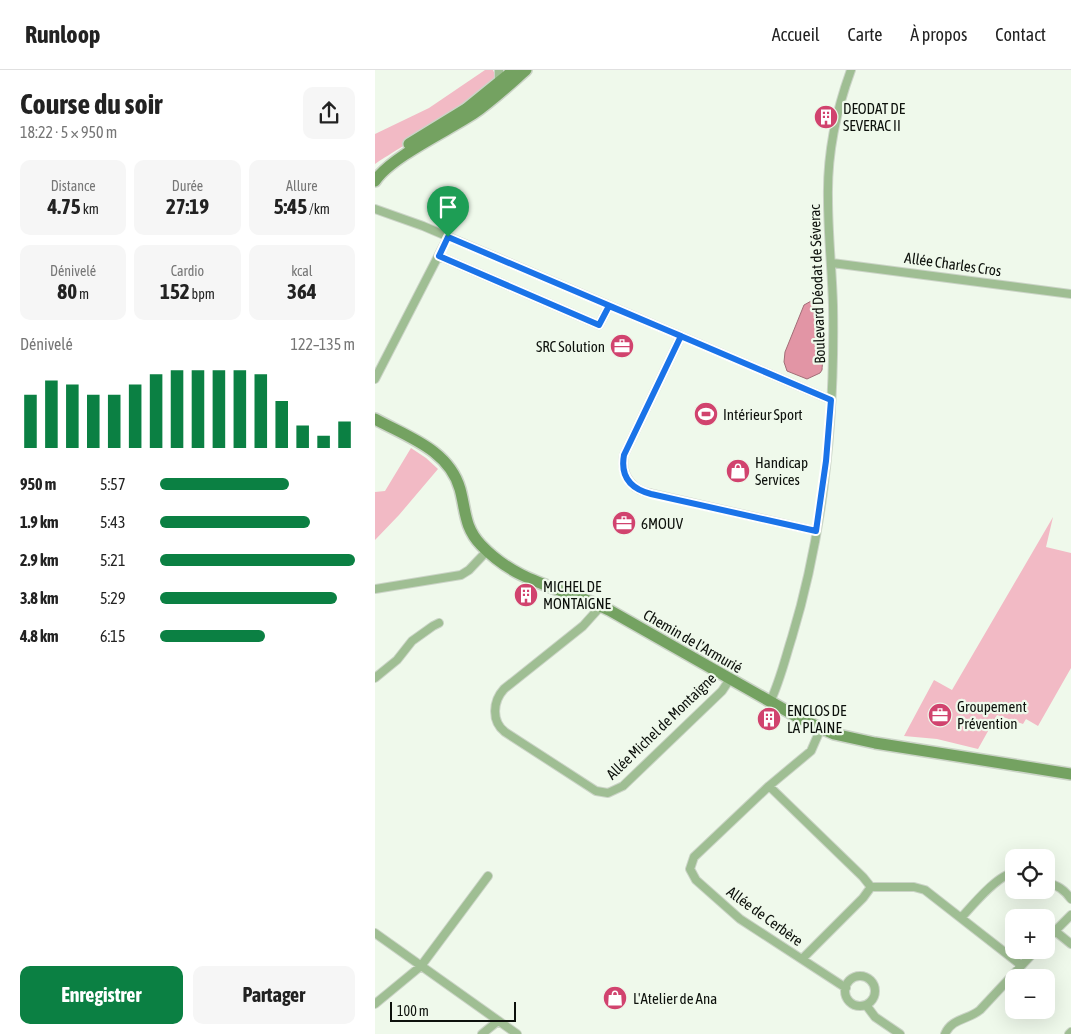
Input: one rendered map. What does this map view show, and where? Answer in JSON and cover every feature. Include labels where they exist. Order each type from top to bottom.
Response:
[{"type":"street","points":[[499,70],[499,82]]},
{"type":"street","points":[[375,167],[466,108],[514,70]]},
{"type":"street","points":[[375,181],[380,173],[407,153],[474,113],[526,70]]},
{"type":"street","name":"Boulevard Déodat de Séverac","points":[[770,702],[783,666],[801,604],[816,531],[826,461],[833,343],[828,199],[829,172],[837,116],[851,70]]},
{"type":"street","points":[[375,210],[448,237],[831,400]]},
{"type":"street","points":[[375,379],[448,237]]},
{"type":"street","points":[[439,256],[599,325],[609,306]]},
{"type":"street","name":"Allée Charles Cros","points":[[831,263],[1071,294]]},
{"type":"street","points":[[681,336],[624,455],[624,469],[631,484],[645,492],[816,531]]},
{"type":"street","name":"Chemin de l'Armurié","points":[[375,419],[429,447],[445,461],[459,484],[464,515],[475,539],[510,569],[531,580],[601,606],[770,702],[834,734],[875,743],[1071,774]]},
{"type":"street","points":[[375,589],[461,574],[473,566],[487,551]]},
{"type":"street","name":"Allée Michel de Montaigne","points":[[601,606],[583,626],[504,689],[497,700],[495,713],[498,725],[505,732],[596,791],[608,793],[623,786],[722,691],[730,679]]},
{"type":"street","points":[[375,678],[393,664],[412,641],[439,623]]},
{"type":"street","name":"Allée de Cerbère","points":[[821,728],[811,751],[769,786],[694,858],[690,869],[696,880],[740,918],[846,988],[845,993],[851,1002],[861,1006],[867,1005]]},
{"type":"street","points":[[769,786],[871,887],[922,889],[1021,965]]},
{"type":"street","points":[[375,1004],[421,966],[488,876]]},
{"type":"street","points":[[961,918],[1001,878],[1005,876]]},
{"type":"street","points":[[1055,885],[1066,892],[1071,899]]},
{"type":"street","name":"Allée de Cerbère","points":[[802,959],[863,898],[871,887]]},
{"type":"street","points":[[1071,915],[1055,931],[1071,944]]},
{"type":"street","points":[[375,933],[517,1034]]},
{"type":"street","points":[[945,1034],[951,1024],[973,1016],[980,1010],[1027,959]]},
{"type":"street","points":[[846,988],[849,981],[856,977],[863,976],[870,979],[875,986],[875,993],[873,1000],[867,1005],[875,1018],[900,1034]]},
{"type":"street","points":[[482,1034],[498,1021]]},
{"type":"shaded area","points":[[485,70],[493,70],[494,74],[493,81],[487,88],[439,123],[375,164],[375,134],[429,108]]},
{"type":"shaded area","points":[[813,300],[820,303],[823,315],[822,370],[820,373],[807,379],[787,371],[784,362],[785,352],[804,305]]},
{"type":"shaded area","points":[[411,448],[438,469],[375,540],[375,492],[385,491]]},
{"type":"shaded area","points":[[1053,517],[1046,547],[1071,553],[1071,668],[1038,726],[1026,719],[1023,724],[997,715],[978,749],[937,739],[904,736],[934,680],[952,690]]},
{"type":"place","name":"DEODAT DE SEVERAC II","points":[[826,117]]},
{"type":"place","name":"SRC Solution","points":[[622,346]]},
{"type":"place","name":"Intérieur Sport","points":[[706,414]]},
{"type":"place","name":"Handicap Services","points":[[738,471]]},
{"type":"place","name":"6MOUV","points":[[624,523]]},
{"type":"place","name":"MICHEL DE MONTAIGNE","points":[[526,595]]},
{"type":"place","name":"Groupement Prévention","points":[[940,715]]},
{"type":"place","name":"ENCLOS DE LA PLAINE","points":[[769,719]]},
{"type":"place","name":"L'Atelier de Ana","points":[[615,998]]},
{"type":"route","points":[[448,237],[439,256],[599,325],[609,306],[681,336],[627,445],[623,464],[625,474],[635,488],[651,494],[816,531],[829,436],[831,400],[448,237]]}]
